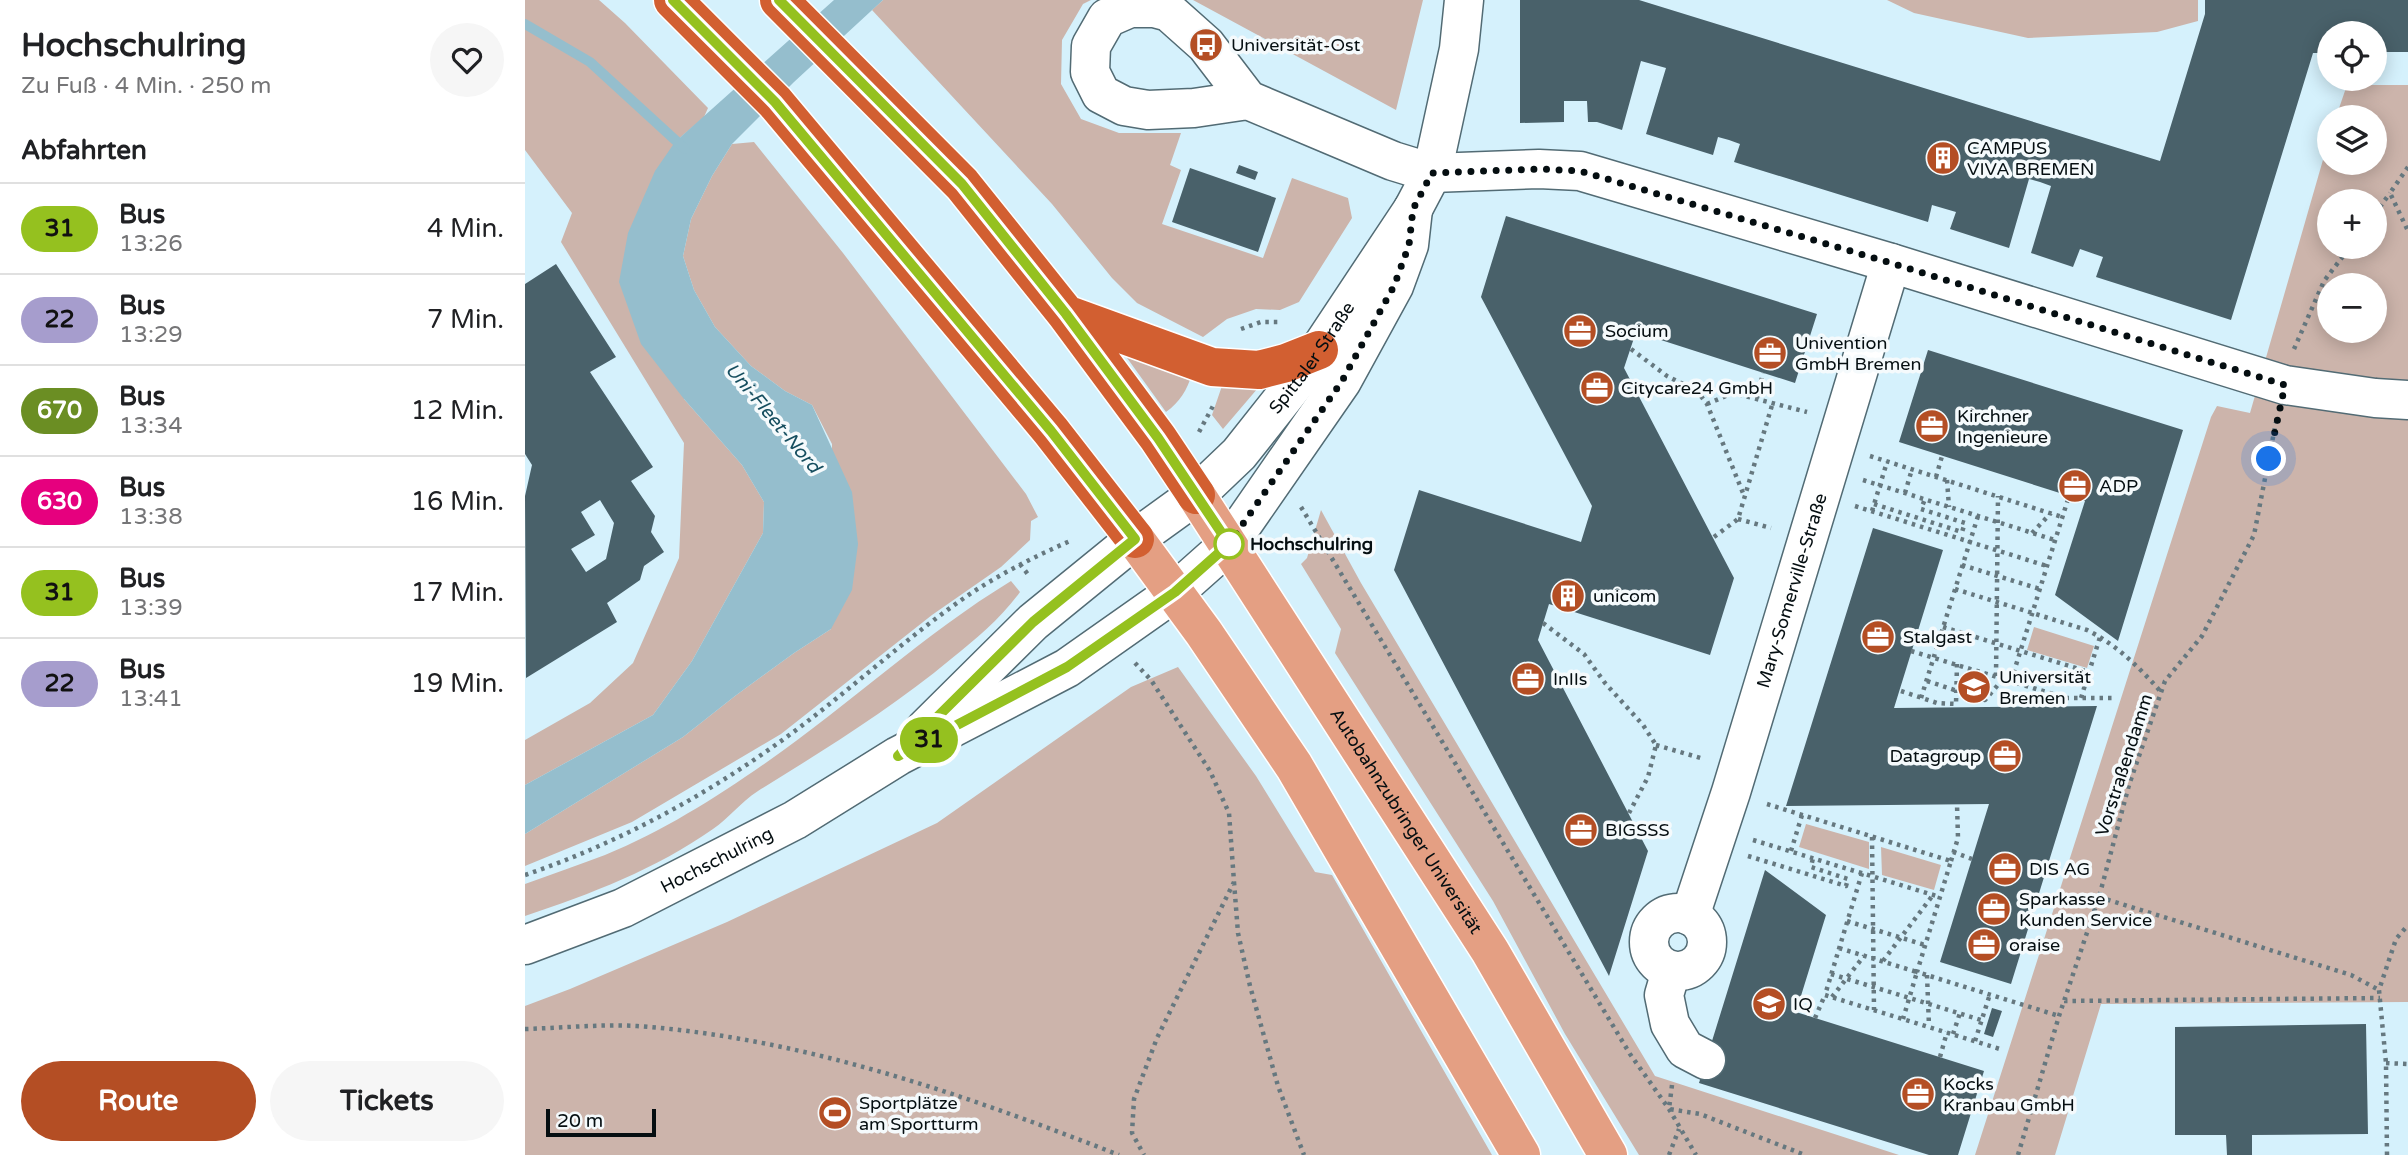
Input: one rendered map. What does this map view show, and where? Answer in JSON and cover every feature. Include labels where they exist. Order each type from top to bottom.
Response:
[{"type":"highway","points":[[673,0],[762,88],[1042,421],[1135,539]]},
{"type":"highway","points":[[805,24],[962,184],[1066,314],[1158,438],[1196,495]]},
{"type":"highway","points":[[1066,314],[1188,360],[1221,368],[1259,370],[1318,350]]},
{"type":"main road","name":"Autobahnzubringer Universität","points":[[1196,495],[1490,951],[1608,1155]]},
{"type":"main road","points":[[1135,539],[1175,592],[1294,766],[1521,1155]]},
{"type":"street","name":"Spittaler Straße","points":[[1196,495],[1239,454],[1318,350],[1413,209],[1432,173],[1459,49],[1464,0]]},
{"type":"street","points":[[1248,100],[1393,161],[1432,173],[1539,169],[1580,171],[1891,263],[2285,385],[2408,400]]},
{"type":"street","name":"Spittaler Straße","points":[[1175,592],[1229,544],[1342,381],[1394,286],[1409,245],[1413,209]]},
{"type":"street","name":"Mary-Somerville-Straße","points":[[1706,1060],[1685,1049],[1670,1024],[1664,995],[1671,971],[1683,971],[1695,966],[1706,946],[1706,934],[1700,924],[1690,916],[1891,263]]},
{"type":"street","name":"Hochschulring","points":[[898,756],[1033,622],[1135,539],[1196,495]]},
{"type":"street","name":"Hochschulring","points":[[525,945],[624,908],[795,820],[898,756],[1067,667],[1175,592]]},
{"type":"path","points":[[2387,197],[2408,167]]},
{"type":"path","points":[[2390,193],[2408,231]]},
{"type":"path","name":"Vorstraßendamm","points":[[2018,1155],[2059,1016],[2099,897],[2129,785],[2165,681],[2202,636],[2254,536],[2279,402],[2296,343],[2324,281],[2341,259]]},
{"type":"path","points":[[1201,428],[1219,386],[1223,352],[1229,339],[1238,331],[1261,322],[1286,321]]},
{"type":"path","points":[[1631,349],[1667,376],[1697,391],[1707,404],[1745,498]]},
{"type":"path","points":[[1757,398],[1763,373]]},
{"type":"path","points":[[1707,404],[1733,393],[1787,406]]},
{"type":"path","points":[[1714,537],[1738,519],[1773,402]]},
{"type":"path","points":[[1936,477],[1942,456]]},
{"type":"path","points":[[1872,511],[1887,461]]},
{"type":"path","points":[[1899,465],[2062,517]]},
{"type":"path","points":[[1905,493],[1912,469]]},
{"type":"path","points":[[1947,480],[1948,507]]},
{"type":"path","points":[[1272,481],[1300,506],[1327,547],[1630,1054],[1669,1109],[1696,1155]]},
{"type":"path","points":[[1891,489],[2055,540]]},
{"type":"path","points":[[1996,677],[1997,496]]},
{"type":"path","points":[[2011,681],[2069,496]]},
{"type":"path","points":[[1874,504],[1962,532],[1965,523],[1921,509],[1925,499]]},
{"type":"path","points":[[2032,533],[2051,513]]},
{"type":"path","points":[[1884,515],[2047,566]]},
{"type":"path","points":[[1921,698],[1977,516]]},
{"type":"path","points":[[1738,519],[1751,522]]},
{"type":"path","points":[[525,876],[599,847],[652,821],[732,774],[775,746],[975,591],[1020,564]]},
{"type":"path","points":[[1962,565],[2040,589]]},
{"type":"path","points":[[1955,589],[2100,636],[2132,661],[2161,693]]},
{"type":"path","points":[[1543,623],[1584,654],[1605,683],[1643,725],[1656,745],[1678,752]]},
{"type":"path","points":[[1943,627],[2089,672]]},
{"type":"path","points":[[2081,698],[2100,636]]},
{"type":"path","points":[[1911,651],[2066,698],[2114,698]]},
{"type":"path","points":[[1135,663],[1151,681],[1210,771],[1229,813],[1238,933],[1278,1087],[1304,1155]]},
{"type":"path","points":[[1901,691],[1937,703],[1956,704],[1957,664]]},
{"type":"path","points":[[1927,681],[1985,700],[2003,679]]},
{"type":"path","points":[[1629,813],[1648,776],[1656,745]]},
{"type":"path","points":[[1903,1019],[1958,838],[1957,804]]},
{"type":"path","points":[[1790,811],[1951,861]]},
{"type":"path","points":[[1791,851],[1802,815]]},
{"type":"path","points":[[1873,837],[1874,1010]]},
{"type":"path","points":[[1714,845],[1846,886],[1848,878],[1811,867],[1813,858]]},
{"type":"path","points":[[1779,847],[1940,897]]},
{"type":"path","points":[[1953,852],[1972,859]]},
{"type":"path","points":[[1815,1018],[1825,995],[1862,873]]},
{"type":"path","points":[[1143,1155],[1132,1133],[1133,1099],[1157,1038],[1234,882]]},
{"type":"path","points":[[1883,962],[1933,895]]},
{"type":"path","points":[[2099,897],[2351,975],[2379,990]]},
{"type":"path","points":[[1847,921],[1925,945]]},
{"type":"path","points":[[2387,1155],[2386,1063],[2379,990],[2396,939],[2408,925]]},
{"type":"path","points":[[1839,948],[2059,1016]]},
{"type":"path","points":[[1832,997],[1864,956]]},
{"type":"path","points":[[1831,974],[1982,1020]]},
{"type":"path","points":[[1927,975],[1929,1027]]},
{"type":"path","points":[[1825,995],[2003,1050]]},
{"type":"path","points":[[1975,1041],[1990,995]]},
{"type":"path","points":[[2064,1001],[2380,998]]},
{"type":"path","points":[[1953,1034],[1960,1013]]},
{"type":"path","points":[[525,1029],[635,1026],[744,1039],[851,1063],[992,1106],[1119,1155]]},
{"type":"path","points":[[1940,1057],[1947,1032]]},
{"type":"path","points":[[2386,1063],[2408,1064]]},
{"type":"path","points":[[1669,1109],[1700,1114],[1805,1155]]},
{"type":"path","points":[[1669,1155],[1679,1128]]},
{"type":"shaded area","points":[[525,0],[599,0],[708,108],[704,117],[675,142],[684,399],[742,465],[764,502],[763,533],[692,661],[653,715],[525,785],[525,740],[590,703],[633,663],[679,558],[684,443],[561,242],[572,213],[525,150]]},
{"type":"shaded area","points":[[883,0],[1091,0],[1083,4],[1062,40],[1061,84],[1081,119],[1119,133],[1181,133],[1170,165],[1181,170],[1162,224],[1263,258],[1292,178],[1348,198],[1352,218],[1299,302],[1280,310],[1256,309],[1227,319],[1203,337],[1137,303],[1112,278],[1052,204],[872,10]]},
{"type":"shaded area","points":[[1193,0],[1423,0],[1396,110]]},
{"type":"shaded area","points":[[1887,0],[2198,0],[2198,21],[2157,32],[2028,38],[1914,13]]},
{"type":"shaded area","points":[[2387,85],[2408,85],[2408,1002],[2101,1004],[2055,1155],[1975,1155],[2211,417],[2217,406],[2250,413],[2319,175],[2387,175],[2387,105],[2340,105],[2345,91],[2387,91]]},
{"type":"shaded area","points":[[754,142],[843,253],[1026,494],[1038,517],[1031,521],[1030,540],[1001,567],[932,615],[781,734],[632,822],[525,866],[525,834],[683,737],[735,696],[831,629],[832,444],[812,405],[785,391],[751,366],[715,327],[694,290],[683,256],[691,219],[712,176],[732,144]]},
{"type":"shaded area","points":[[1117,344],[1192,374],[1182,395],[1166,412]]},
{"type":"shaded area","points":[[1224,380],[1258,388],[1223,429],[1212,415]]},
{"type":"shaded area","points":[[1321,510],[1361,583],[1655,1076],[1899,1155],[1639,1155],[1565,1034],[1493,901],[1335,653],[1341,629],[1301,564],[1307,558]]},
{"type":"shaded area","points":[[1011,581],[1020,592],[970,644],[881,712],[752,795],[713,829],[646,868],[574,899],[525,916],[525,884],[626,846],[709,801],[798,740],[948,623]]},
{"type":"shaded area","points":[[2034,627],[2094,646],[2087,668],[2027,650]]},
{"type":"shaded area","points":[[1178,667],[1256,776],[1315,872],[1332,875],[1492,1155],[525,1155],[525,1006],[727,922],[937,823],[1131,687]]},
{"type":"shaded area","points":[[1806,824],[1869,842],[1869,869],[1799,847]]},
{"type":"shaded area","points":[[1881,847],[1941,865],[1934,890],[1882,875]]},
{"type":"water","name":"Uni-Fleet-Nord","points":[[834,0],[883,0],[732,144],[712,176],[691,219],[683,256],[694,290],[715,327],[751,366],[785,391],[812,405],[852,492],[858,544],[852,590],[831,629],[735,696],[683,737],[525,834],[525,785],[653,715],[692,661],[763,533],[764,502],[742,465],[684,399],[641,344],[619,282],[628,233],[655,171],[675,142]]},
{"type":"building","name":"CAMPUS VIVA BREMEN","points":[[1520,0],[1639,0],[2160,161],[2205,14],[2205,0],[2408,0],[2408,52],[2387,52],[2387,21],[2317,21],[2317,53],[2313,53],[2231,320],[2096,277],[2103,257],[2080,249],[2073,267],[2031,253],[2051,186],[2040,182],[2029,179],[2009,248],[1950,229],[1956,212],[1932,205],[1928,222],[1734,162],[1740,144],[1729,140],[1718,137],[1713,155],[1646,134],[1666,68],[1641,61],[1622,130],[1588,122],[1587,101],[1564,101],[1564,122],[1520,123]]},
{"type":"building","points":[[1239,165],[1258,172],[1255,180],[1236,173]]},
{"type":"building","points":[[1190,168],[1276,198],[1258,252],[1172,222]]},
{"type":"building","name":"unicom","points":[[1506,216],[1817,314],[1795,383],[1636,332],[1624,368],[1734,578],[1710,655],[1549,604],[1538,640],[1648,851],[1609,976],[1394,570],[1419,490],[1581,542],[1592,506],[1481,297]]},
{"type":"building","points":[[556,264],[616,357],[590,372],[653,467],[631,481],[655,516],[651,532],[664,552],[644,566],[640,580],[607,603],[617,622],[526,678],[525,496],[532,465],[525,454],[525,284]],"holes":[[[600,500],[614,523],[606,559],[586,572],[571,549],[595,535],[581,512]]]},
{"type":"building","points":[[1928,350],[2183,430],[2118,641],[2055,595],[2085,501],[1899,442]]},
{"type":"building","points":[[1873,528],[1943,550],[1894,708],[2097,706],[2011,984],[1940,962],[1989,804],[1786,806]]},
{"type":"building","points":[[1765,870],[1826,915],[1796,1012],[1984,1071],[1958,1155],[1929,1155],[1699,1083]]},
{"type":"building","points":[[1992,1008],[2002,1011],[1993,1037],[1984,1034]]},
{"type":"building","points":[[2366,1024],[2368,1134],[2252,1135],[2252,1155],[2227,1155],[2226,1135],[2175,1135],[2175,1027]]},
{"type":"waterway","points":[[525,24],[590,62],[685,149]]},
{"type":"bus line","name":"31","points":[[673,0],[775,102],[860,201],[1051,431],[1135,539],[1033,622],[898,756],[1067,667],[1175,592],[1229,544],[1158,438],[1066,314],[962,184],[805,23],[779,0]]},
{"type":"place","name":"Universität-Ost","points":[[1206,45]]},
{"type":"place","name":"CAMPUS VIVA BREMEN","points":[[1943,158]]},
{"type":"place","name":"Socium","points":[[1580,331]]},
{"type":"place","name":"Univention GmbH Bremen","points":[[1770,353]]},
{"type":"place","name":"Citycare24 GmbH","points":[[1597,388]]},
{"type":"place","name":"Kirchner Ingenieure","points":[[1932,426]]},
{"type":"place","name":"ADP","points":[[2075,486]]},
{"type":"place","name":"Hochschulring","points":[[1229,544]]},
{"type":"place","name":"unicom","points":[[1568,596]]},
{"type":"place","name":"Stalgast","points":[[1878,637]]},
{"type":"place","name":"InIIs","points":[[1528,679]]},
{"type":"place","name":"Universität Bremen","points":[[1974,687]]},
{"type":"place","name":"Datagroup","points":[[2005,756]]},
{"type":"place","name":"BIGSSS","points":[[1581,830]]},
{"type":"place","name":"DIS AG","points":[[2005,869]]},
{"type":"place","name":"Sparkasse Kunden Service","points":[[1994,909]]},
{"type":"place","name":"oraise","points":[[1984,945]]},
{"type":"place","name":"IQ","points":[[1769,1004]]},
{"type":"place","name":"Kocks Kranbau GmbH","points":[[1918,1094]]},
{"type":"place","name":"Sportplätze am Sportturm","points":[[835,1113]]},
{"type":"route","points":[[1229,544],[1342,381],[1394,286],[1409,245],[1413,209],[1432,173],[1539,169],[1580,171],[1891,263],[2285,385],[2279,402],[2269,459]]}]
